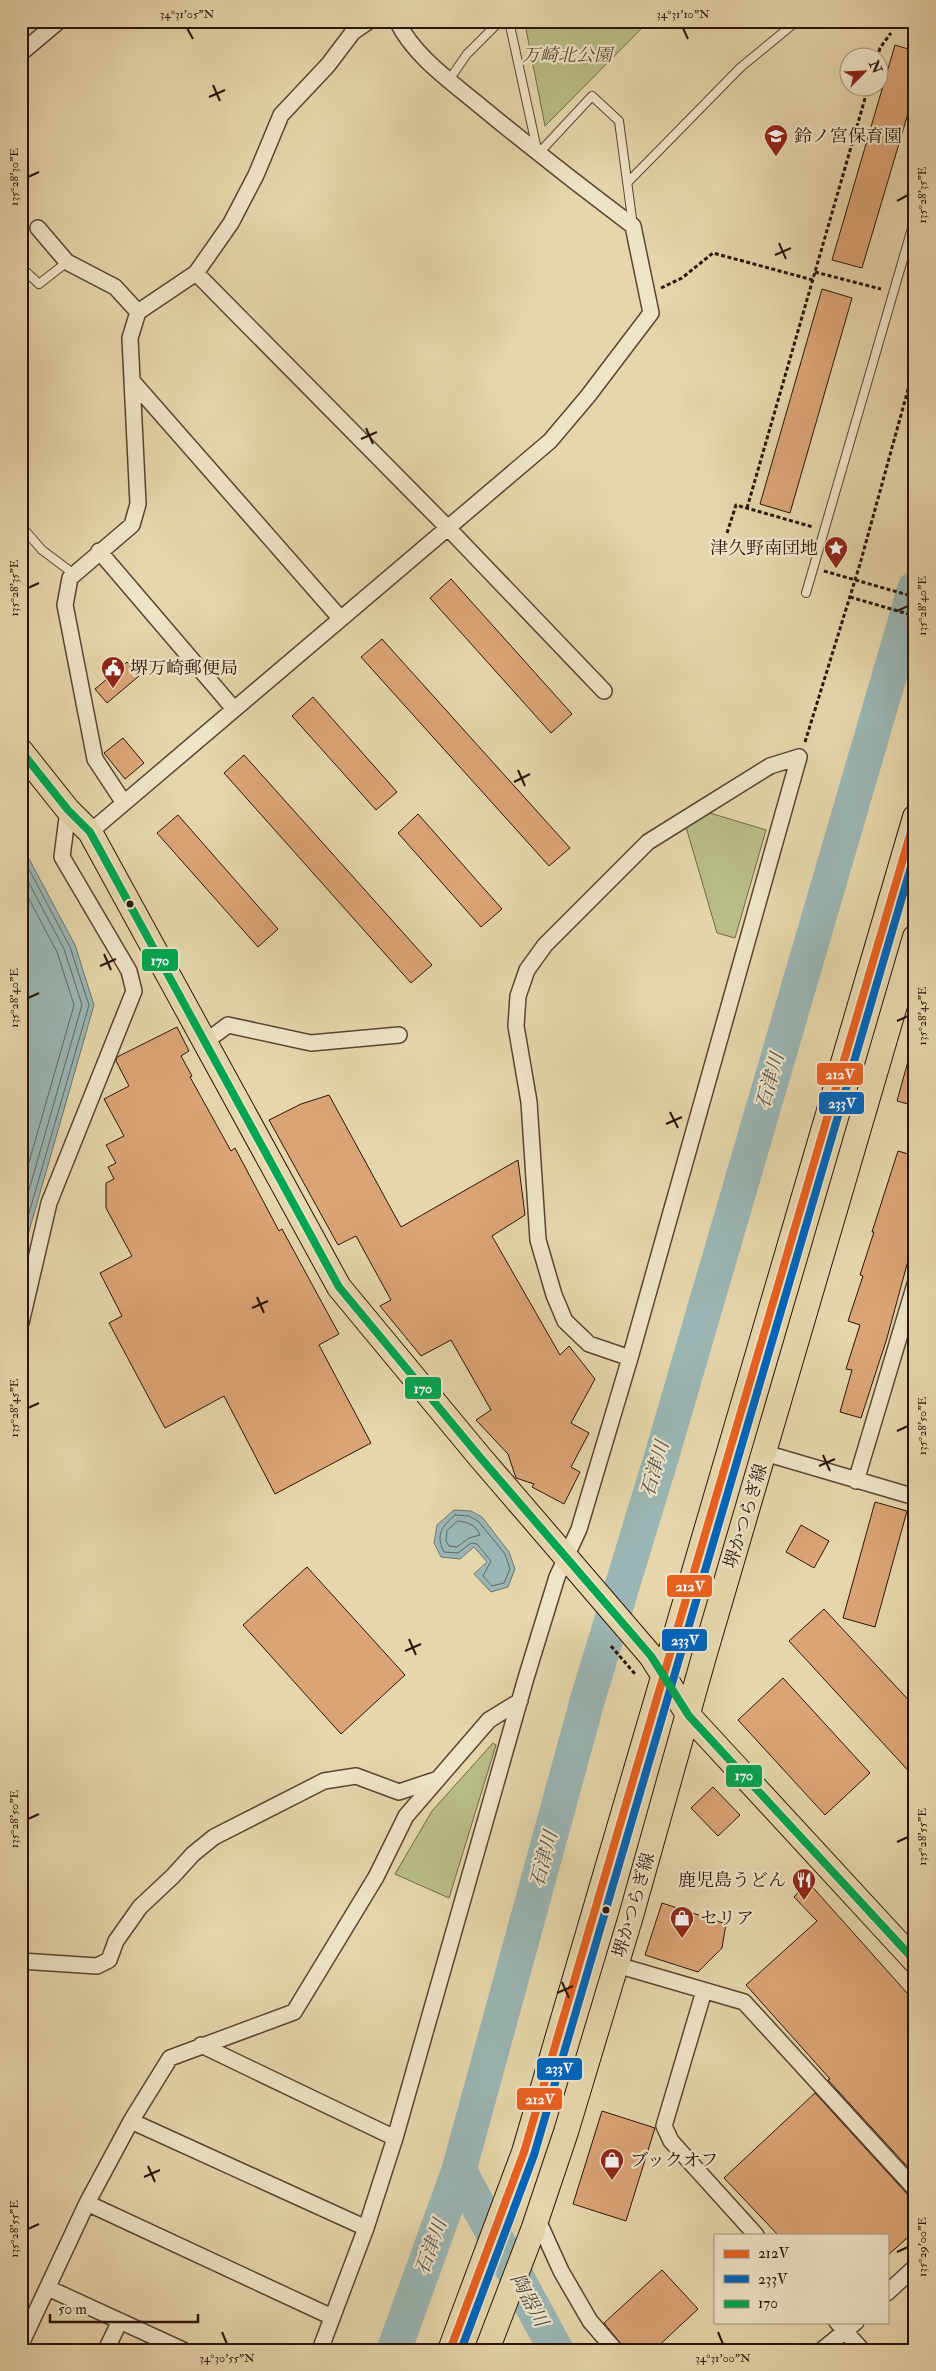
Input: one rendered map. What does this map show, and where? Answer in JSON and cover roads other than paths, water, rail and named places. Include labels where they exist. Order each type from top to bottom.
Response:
[{"type":"main road","points":[[21,751],[68,810],[90,832],[338,1287],[580,1576],[648,1654],[665,1676],[689,1716],[915,1961]]},
{"type":"main road","name":"堺かつらぎ線","points":[[450,2350],[524,2152],[665,1676],[915,817]]},
{"type":"main road","name":"堺かつらぎ線","points":[[487,2350],[535,2224],[617,1965],[689,1716],[703,1660],[765,1454],[915,937]]},
{"type":"street","points":[[21,53],[59,21]]},
{"type":"street","points":[[124,803],[95,759],[65,605],[70,578],[99,551],[132,525],[138,504],[130,338],[138,312],[196,274],[231,223],[256,176],[281,115],[328,65],[353,32],[369,21]]},
{"type":"street","points":[[90,832],[550,441],[588,396],[651,313],[633,226],[538,154],[448,80],[406,40],[397,21]]},
{"type":"street","points":[[38,228],[67,262],[115,287],[138,312]]},
{"type":"street","points":[[196,274],[447,527],[604,691]]},
{"type":"street","points":[[133,382],[340,618]]},
{"type":"street","points":[[99,551],[234,709]]},
{"type":"street","points":[[320,2350],[366,2228],[395,2138],[526,1678],[565,1557],[579,1529],[630,1358],[799,757],[770,766],[648,842],[545,945],[527,970],[518,996],[516,1026],[529,1102],[538,1240],[554,1295],[565,1321],[589,1344],[630,1358]]},
{"type":"street","points":[[21,1323],[49,1203],[134,991],[129,971],[62,857],[68,810]]},
{"type":"street","points":[[205,1042],[228,1025],[311,1043],[399,1036]]},
{"type":"street","points":[[856,1480],[915,1284]]},
{"type":"street","points":[[765,1454],[915,1497]]},
{"type":"street","points":[[21,2344],[87,2203],[131,2121],[170,2058],[294,2012],[376,1877],[406,1816],[489,1720],[520,1701]]},
{"type":"street","points":[[21,1961],[97,1966],[109,1960],[116,1940],[140,1907],[193,1854],[214,1837],[324,1781],[356,1776],[399,1792],[439,1779]]},
{"type":"street","points":[[617,1965],[744,2002],[915,2189]]},
{"type":"street","points":[[704,1991],[664,2126],[671,2141],[755,2234]]},
{"type":"street","points":[[200,2046],[395,2138]]},
{"type":"street","points":[[131,2121],[366,2228]]},
{"type":"street","points":[[87,2203],[332,2317]]},
{"type":"street","points":[[535,2224],[585,2312],[614,2350]]},
{"type":"street","points":[[888,2292],[915,2267]]},
{"type":"street","points":[[48,2288],[183,2350]]},
{"type":"street","points":[[106,2350],[120,2321]]},
{"type":"street","points":[[822,2350],[846,2326],[862,2350]]},
{"type":"lane","points":[[448,80],[467,54],[500,21]]},
{"type":"lane","points":[[509,21],[538,154]]},
{"type":"lane","points":[[629,182],[741,67],[797,21]]},
{"type":"lane","points":[[538,154],[592,96],[619,121],[629,182],[633,226]]},
{"type":"lane","points":[[806,593],[915,218]]},
{"type":"lane","points":[[21,267],[39,284],[67,262]]},
{"type":"lane","points":[[21,526],[42,550],[74,574]]},
{"type":"water","points":[[21,844],[75,945],[94,1005],[21,1259]]},
{"type":"water","points":[[454,1510],[471,1511],[482,1517],[509,1552],[515,1569],[508,1587],[491,1592],[474,1574],[487,1562],[474,1547],[460,1559],[441,1557],[434,1543],[437,1525]]},
{"type":"waterway","name":"石津川","points":[[394,2350],[459,2170],[588,1698],[662,1455],[915,588]]},
{"type":"waterway","name":"陶器川","points":[[459,2170],[556,2350]]},
{"type":"place","name":"鈴ノ宮保育園","points":[[776,157]]},
{"type":"place","name":"津久野南団地","points":[[836,569]]},
{"type":"place","name":"堺万崎郵便局","points":[[113,689]]},
{"type":"place","name":"鹿児島うどん","points":[[804,1901]]},
{"type":"place","name":"セリア","points":[[682,1939]]},
{"type":"place","name":"ブックオフ","points":[[612,2181]]},
{"type":"park label","name":"万崎北公園","points":[[567,55]]}]
